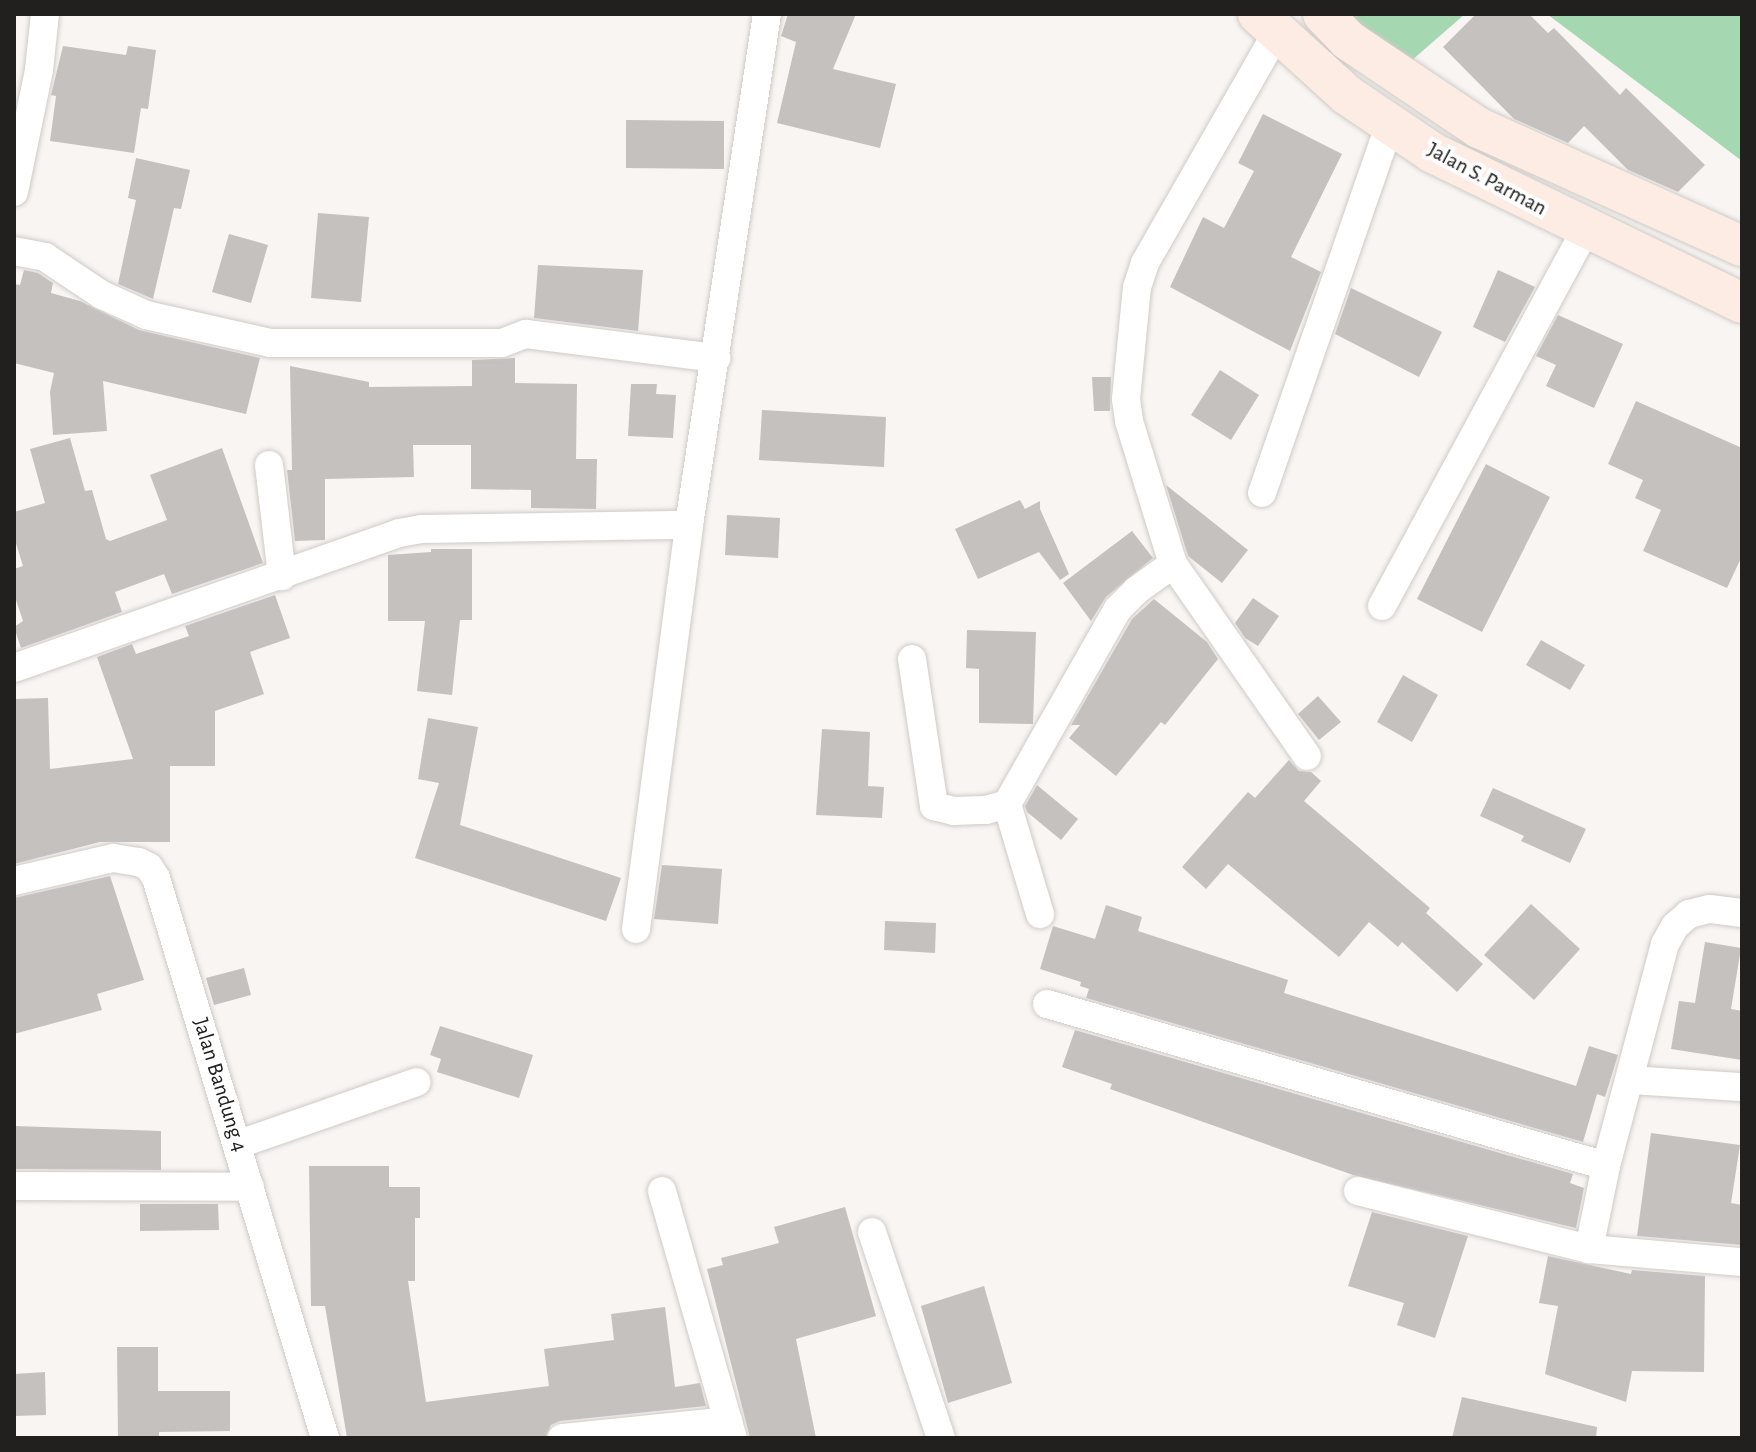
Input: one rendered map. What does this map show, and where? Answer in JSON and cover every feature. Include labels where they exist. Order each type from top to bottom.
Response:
[{"type":"main road","name":"Jalan S. Parman","points":[[1323,14],[1348,40],[1479,128],[1742,246]]},
{"type":"main road","name":"Jalan S. Parman","points":[[1267,24],[1347,95],[1433,153],[1585,230],[1742,303]]},
{"type":"street","points":[[14,192],[39,70],[45,14]]},
{"type":"street","points":[[636,929],[689,525],[767,14]]},
{"type":"street","points":[[1267,24],[1155,244],[1137,287],[1127,378],[1129,421],[1173,564],[1307,756]]},
{"type":"street","points":[[1262,493],[1390,124]]},
{"type":"street","points":[[1382,606],[1585,230]]},
{"type":"street","points":[[14,251],[45,257],[102,295],[146,315],[270,343],[514,339],[714,372]]},
{"type":"street","points":[[269,465],[282,576]]},
{"type":"street","points":[[14,668],[282,576],[374,540],[422,529],[689,525]]},
{"type":"street","points":[[996,807],[1118,609],[1137,590],[1173,564]]},
{"type":"street","points":[[912,659],[934,806],[954,811],[996,807]]},
{"type":"street","points":[[996,807],[1040,914]]},
{"type":"street","name":"Jalan Bandung 4","points":[[14,881],[113,858],[149,867],[156,878],[239,1144],[325,1438]]},
{"type":"street","points":[[1591,1236],[1606,1166],[1665,944],[1675,926],[1689,914],[1709,909],[1742,913]]},
{"type":"street","points":[[1047,1004],[1606,1166]]},
{"type":"street","points":[[1630,1080],[1742,1087]]},
{"type":"street","points":[[239,1144],[417,1082]]},
{"type":"street","points":[[14,1186],[250,1187]]},
{"type":"street","points":[[562,1438],[731,1429],[662,1191]]},
{"type":"street","points":[[1358,1191],[1742,1262]]},
{"type":"street","points":[[872,1232],[941,1438]]},
{"type":"green space","points":[[1346,14],[1465,14],[1403,68]]},
{"type":"green space","points":[[1547,14],[1742,14],[1742,161]]},
{"type":"building","points":[[788,14],[856,14],[833,69],[896,84],[880,148],[777,123],[796,42],[781,36]]},
{"type":"building","points":[[1476,14],[1529,14],[1548,33],[1554,28],[1620,95],[1626,88],[1705,165],[1678,192],[1628,170],[1584,126],[1568,143],[1514,119],[1443,47]]},
{"type":"building","points":[[63,46],[126,55],[128,46],[156,50],[148,109],[141,108],[134,153],[50,141],[56,96],[51,95]]},
{"type":"building","points":[[1263,114],[1342,154],[1291,257],[1321,272],[1290,351],[1170,287],[1203,217],[1224,228],[1254,171],[1238,163]]},
{"type":"building","points":[[626,120],[724,121],[724,169],[626,168]]},
{"type":"building","points":[[136,158],[190,170],[181,209],[174,208],[153,299],[118,284],[136,200],[128,198]]},
{"type":"building","points":[[318,213],[369,217],[361,302],[311,298]]},
{"type":"building","points":[[229,234],[268,245],[251,303],[212,292]]},
{"type":"building","points":[[538,265],[643,270],[638,331],[534,318]]},
{"type":"building","points":[[24,270],[38,273],[53,283],[51,293],[80,301],[139,330],[260,358],[246,414],[103,381],[107,431],[53,435],[50,392],[54,373],[14,363],[14,284],[20,285]]},
{"type":"building","points":[[1498,270],[1535,287],[1505,342],[1473,327]]},
{"type":"building","points":[[1351,288],[1442,332],[1419,377],[1335,334]]},
{"type":"building","points":[[1558,315],[1623,344],[1594,408],[1546,386],[1556,365],[1536,356]]},
{"type":"building","points":[[515,358],[515,383],[577,384],[576,459],[597,459],[596,509],[531,508],[531,490],[471,489],[471,445],[413,445],[414,477],[325,479],[325,540],[295,541],[287,470],[292,470],[290,366],[369,382],[369,387],[472,386],[472,360]]},
{"type":"building","points":[[1220,370],[1259,395],[1231,440],[1191,415]]},
{"type":"building","points":[[1092,377],[1111,377],[1110,411],[1094,411]]},
{"type":"building","points":[[631,384],[657,384],[656,394],[676,395],[673,438],[628,436]]},
{"type":"building","points":[[1636,401],[1742,448],[1742,556],[1727,588],[1643,551],[1661,510],[1635,498],[1643,480],[1608,464]]},
{"type":"building","points":[[762,410],[886,417],[884,467],[759,460]]},
{"type":"building","points":[[70,438],[85,491],[92,490],[106,539],[110,541],[167,520],[150,475],[222,448],[263,563],[172,594],[164,574],[115,592],[122,612],[21,648],[14,627],[23,621],[14,594],[14,569],[23,566],[14,537],[14,512],[45,503],[30,449]]},
{"type":"building","points":[[1486,464],[1550,497],[1482,632],[1417,599]]},
{"type":"building","points":[[1166,485],[1248,550],[1222,583],[1188,556]]},
{"type":"building","points":[[1020,500],[1025,509],[1040,501],[1040,509],[1069,574],[1060,580],[1039,552],[978,579],[955,529]]},
{"type":"building","points":[[727,515],[780,518],[778,558],[725,555]]},
{"type":"building","points":[[1132,531],[1153,558],[1106,597],[1091,621],[1063,583]]},
{"type":"building","points":[[431,549],[472,549],[472,620],[460,620],[452,695],[417,691],[425,621],[388,621],[388,555],[431,552]]},
{"type":"building","points":[[275,595],[290,638],[250,652],[264,694],[215,711],[215,766],[170,766],[170,842],[100,842],[14,864],[14,699],[48,698],[50,769],[133,759],[97,657],[132,644],[136,654],[189,636],[185,626]]},
{"type":"building","points":[[1253,598],[1279,616],[1258,646],[1245,638],[1235,623]]},
{"type":"building","points":[[1154,599],[1207,642],[1218,659],[1165,725],[1161,722],[1116,776],[1069,738],[1080,725],[1071,725],[1132,619]]},
{"type":"building","points":[[967,630],[1036,632],[1033,724],[979,723],[979,669],[966,668]]},
{"type":"building","points":[[1541,640],[1585,665],[1570,690],[1526,665]]},
{"type":"building","points":[[1403,675],[1438,695],[1412,742],[1377,722]]},
{"type":"building","points":[[1318,696],[1341,722],[1319,740],[1298,714]]},
{"type":"building","points":[[428,718],[478,727],[460,825],[621,878],[606,921],[415,858],[439,783],[418,779]]},
{"type":"building","points":[[822,729],[870,732],[868,786],[884,787],[882,818],[816,815]]},
{"type":"building","points":[[1289,760],[1299,771],[1311,772],[1321,781],[1304,801],[1430,908],[1426,913],[1483,964],[1457,992],[1402,942],[1398,947],[1369,922],[1339,957],[1228,864],[1206,889],[1182,867],[1248,792],[1255,798]]},
{"type":"building","points":[[1037,785],[1078,819],[1061,840],[1027,812],[1025,806]]},
{"type":"building","points":[[1493,788],[1586,829],[1570,863],[1521,841],[1524,836],[1480,816]]},
{"type":"building","points":[[662,865],[722,869],[718,924],[654,919]]},
{"type":"building","points":[[110,876],[144,980],[97,994],[102,1010],[14,1034],[14,898]]},
{"type":"building","points":[[1531,904],[1580,949],[1534,1000],[1484,955]]},
{"type":"building","points":[[1106,905],[1142,917],[1138,931],[1288,980],[1284,993],[1576,1086],[1589,1046],[1618,1055],[1605,1097],[1597,1094],[1583,1142],[1086,998],[1089,989],[1080,986],[1081,982],[1040,969],[1053,926],[1095,939]]},
{"type":"building","points":[[885,921],[936,923],[935,953],[884,950]]},
{"type":"building","points":[[1705,942],[1741,948],[1731,1009],[1742,1011],[1742,1060],[1671,1049],[1679,1001],[1695,1003]]},
{"type":"building","points":[[244,968],[251,995],[214,1005],[206,978]]},
{"type":"building","points":[[440,1026],[533,1055],[519,1098],[437,1072],[441,1059],[430,1055]]},
{"type":"building","points":[[1075,1030],[1573,1174],[1570,1183],[1584,1188],[1576,1228],[1353,1175],[1110,1089],[1112,1084],[1062,1067]]},
{"type":"building","points":[[14,1126],[161,1131],[161,1170],[14,1169]]},
{"type":"building","points":[[1651,1133],[1740,1145],[1731,1203],[1742,1205],[1742,1245],[1637,1236]]},
{"type":"building","points":[[309,1166],[389,1166],[389,1187],[420,1187],[420,1218],[415,1218],[415,1281],[408,1281],[426,1402],[549,1386],[544,1349],[614,1340],[611,1314],[665,1307],[675,1387],[700,1383],[706,1406],[560,1421],[551,1425],[545,1438],[347,1438],[325,1306],[311,1306]]},
{"type":"building","points":[[140,1204],[218,1204],[219,1230],[140,1231]]},
{"type":"building","points":[[845,1207],[876,1316],[796,1339],[816,1438],[750,1438],[707,1269],[723,1265],[721,1258],[779,1243],[774,1227]]},
{"type":"building","points":[[1372,1212],[1468,1236],[1435,1338],[1397,1325],[1404,1303],[1348,1286]]},
{"type":"building","points":[[1548,1256],[1631,1274],[1632,1270],[1705,1276],[1704,1372],[1632,1371],[1626,1402],[1545,1374],[1558,1306],[1539,1303]]},
{"type":"building","points":[[984,1286],[1012,1383],[948,1403],[921,1306]]},
{"type":"building","points":[[117,1347],[158,1347],[158,1391],[230,1391],[230,1431],[159,1432],[159,1438],[118,1438]]},
{"type":"building","points":[[45,1372],[46,1415],[14,1416],[14,1374]]},
{"type":"building","points":[[1462,1397],[1597,1427],[1596,1438],[1452,1438]]}]
